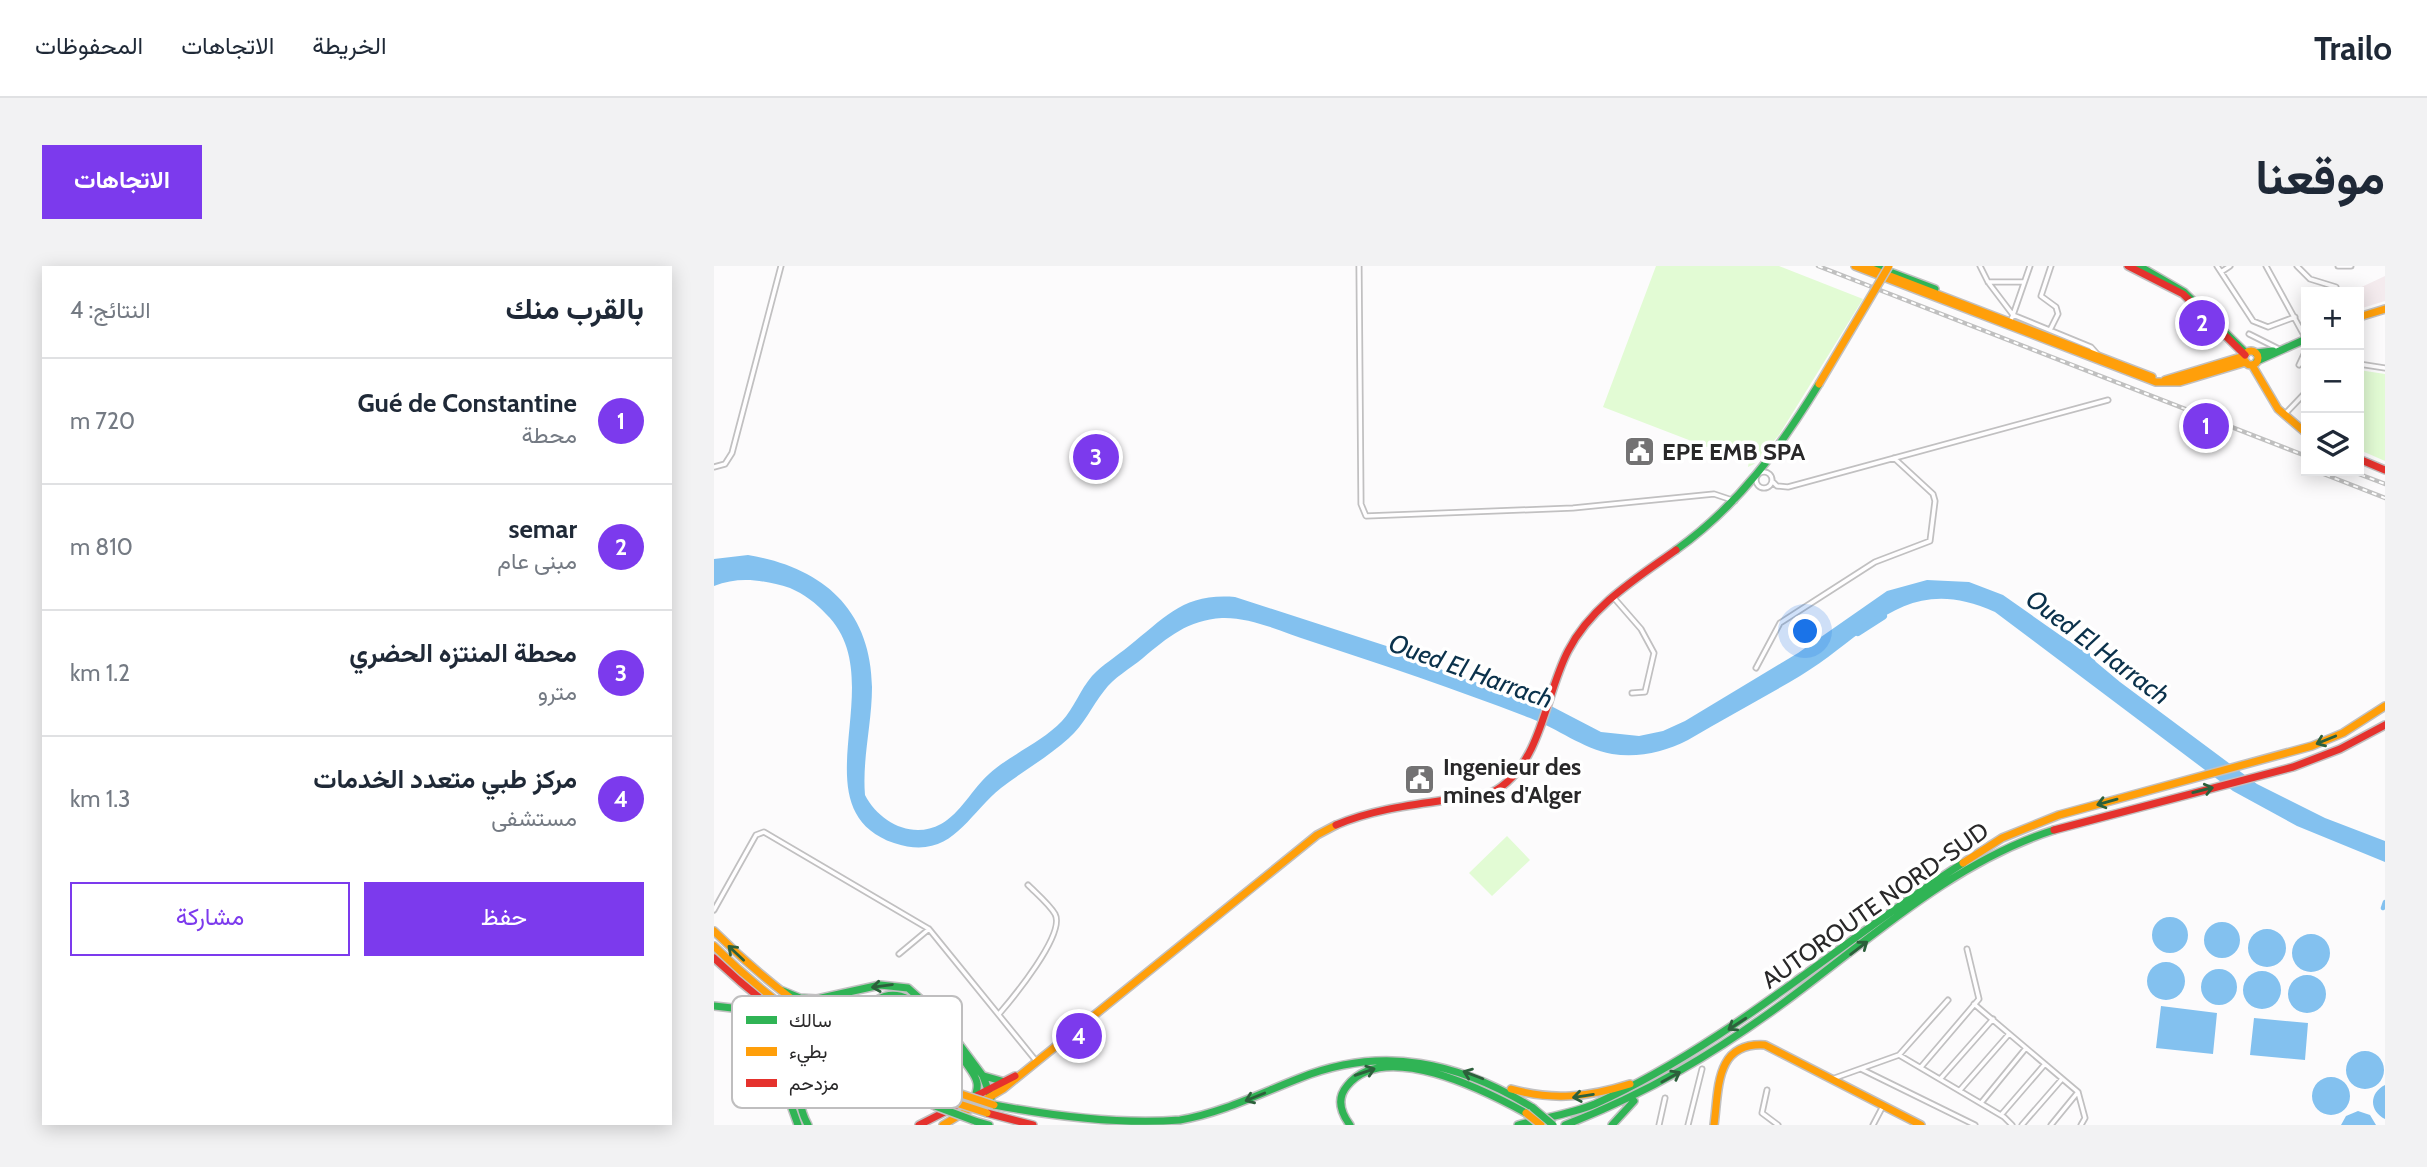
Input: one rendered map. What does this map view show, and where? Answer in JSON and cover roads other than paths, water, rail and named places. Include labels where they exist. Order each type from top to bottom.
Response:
[{"type":"main road","points":[[1855,266],[2155,382],[2180,382],[2301,341]]},
{"type":"main road","points":[[1864,266],[1946,298],[2012,318],[2099,356],[2165,380],[2250,359]]},
{"type":"main road","points":[[1874,266],[1940,292],[1946,298]]},
{"type":"main road","points":[[943,1125],[992,1098],[1317,835],[1356,814],[1472,796],[1499,789],[1525,758],[1566,653],[1579,632],[1614,598],[1735,501],[1778,450],[1889,266]]},
{"type":"main road","points":[[2128,266],[2148,270]]},
{"type":"main road","points":[[2139,266],[2190,300],[2250,359],[2263,385],[2284,415],[2301,429]]},
{"type":"main road","points":[[2364,315],[2385,309]]},
{"type":"main road","points":[[2364,461],[2385,470]]},
{"type":"main road","name":"AUTOROUTE NORD-SUD","points":[[1518,1125],[1592,1105],[1648,1078],[1766,1005],[1941,877],[2002,838],[2038,823],[2312,746],[2343,733],[2385,706]]},
{"type":"main road","name":"AUTOROUTE NORD-SUD","points":[[1565,1125],[1603,1112],[1649,1089],[1783,1006],[1902,916],[1968,871],[2000,853],[2078,822],[2283,770],[2338,751],[2385,726]]},
{"type":"main road","points":[[714,931],[763,978],[787,996]]},
{"type":"main road","points":[[714,946],[767,996]]},
{"type":"main road","points":[[714,958],[754,996]]},
{"type":"main road","points":[[763,978],[786,993],[802,996]]},
{"type":"main road","points":[[832,996],[884,985],[908,988],[918,996]]},
{"type":"main road","points":[[714,1006],[732,1008]]},
{"type":"main road","points":[[1714,1125],[1725,1059],[1735,1048],[1754,1043],[1765,1045],[1921,1125]]},
{"type":"main road","points":[[962,1048],[982,1075],[992,1098]]},
{"type":"main road","points":[[962,1094],[1095,1122],[1160,1122],[1220,1110],[1334,1066],[1393,1057],[1442,1064],[1536,1097],[1571,1098],[1599,1094],[1648,1078]]},
{"type":"main road","points":[[962,1059],[973,1073],[978,1086],[974,1099]]},
{"type":"main road","points":[[1350,1125],[1341,1110],[1341,1092],[1346,1084],[1360,1072],[1389,1067],[1413,1069],[1463,1082],[1530,1110],[1541,1125]]},
{"type":"main road","points":[[962,1105],[974,1099],[992,1098],[1006,1082],[1025,1071]]},
{"type":"main road","points":[[982,1075],[1006,1082]]},
{"type":"main road","points":[[1498,1085],[1553,1125]]},
{"type":"main road","points":[[1612,1125],[1624,1110],[1649,1089]]},
{"type":"main road","points":[[962,1105],[1033,1125]]},
{"type":"main road","points":[[790,1108],[797,1125]]},
{"type":"main road","points":[[800,1108],[808,1125]]},
{"type":"main road","points":[[940,1108],[989,1125]]},
{"type":"main road","points":[[919,1125],[955,1108]]},
{"type":"street","points":[[714,467],[725,464],[733,453],[781,266]]},
{"type":"street","points":[[1359,266],[1361,504],[1366,516],[1573,508],[1714,494],[1735,501]]},
{"type":"street","points":[[1980,266],[2012,318],[2091,347],[2099,356]]},
{"type":"street","points":[[2012,318],[2030,266]]},
{"type":"street","points":[[2050,330],[2057,314],[2056,307],[2041,296],[2051,266]]},
{"type":"street","points":[[2217,266],[2253,321],[2268,327],[2295,317]]},
{"type":"street","points":[[2221,272],[2230,266]]},
{"type":"street","points":[[2266,266],[2301,329]]},
{"type":"street","points":[[2297,266],[2310,279],[2336,287]]},
{"type":"street","points":[[2338,266],[2351,266]]},
{"type":"street","points":[[1988,282],[2024,282]]},
{"type":"street","points":[[2249,334],[2279,350]]},
{"type":"street","points":[[2299,365],[2301,361]]},
{"type":"street","points":[[2364,364],[2384,366]]},
{"type":"street","points":[[2284,415],[2301,397]]},
{"type":"street","points":[[1773,482],[1767,488],[1759,487],[1757,474],[1769,473],[1777,486],[1788,487],[2108,400]]},
{"type":"street","points":[[1756,668],[1780,623],[1875,562],[1930,541],[1935,501],[1933,494],[1894,458]]},
{"type":"street","points":[[1614,598],[1641,629],[1654,653],[1650,681],[1645,692],[1632,693]]},
{"type":"street","points":[[714,911],[756,835],[762,831],[929,929],[1037,1062]]},
{"type":"street","points":[[999,1014],[1039,961],[1057,920],[1028,885]]},
{"type":"street","points":[[899,954],[929,929]]},
{"type":"street","points":[[1920,1067],[1979,999],[1967,948]]},
{"type":"street","points":[[1832,1079],[1899,1055],[1948,1000]]},
{"type":"street","points":[[1974,1004],[2078,1092],[2085,1116],[2081,1125]]},
{"type":"street","points":[[1940,1079],[1993,1019]]},
{"type":"street","points":[[1960,1090],[2009,1034]]},
{"type":"street","points":[[1981,1103],[2026,1048]]},
{"type":"street","points":[[1899,1055],[2001,1115],[2012,1125]]},
{"type":"street","points":[[2001,1115],[2045,1064]]},
{"type":"street","points":[[1861,1068],[1975,1125]]},
{"type":"street","points":[[1688,1125],[1702,1069]]},
{"type":"street","points":[[2021,1125],[2062,1079]]},
{"type":"street","points":[[1767,1090],[1762,1113],[1778,1125]]},
{"type":"street","points":[[2051,1125],[2078,1092]]},
{"type":"street","points":[[1659,1125],[1665,1098]]},
{"type":"street","points":[[1873,1125],[1883,1106]]},
{"type":"water","points":[[748,555],[775,561],[819,581],[837,596],[852,614],[863,635],[872,687],[865,795],[879,813],[897,826],[908,829],[930,828],[948,820],[989,774],[1045,736],[1062,721],[1088,681],[1100,668],[1176,609],[1202,599],[1235,597],[1405,652],[1453,675],[1551,706],[1601,732],[1639,736],[1663,731],[1685,721],[1798,653],[1887,591],[1927,580],[1969,582],[2003,595],[2067,640],[2088,651],[2096,662],[2120,682],[2257,784],[2325,818],[2385,841],[2385,862],[2297,826],[2233,791],[1995,612],[1964,601],[1937,599],[1912,603],[1890,613],[1800,676],[1688,740],[1661,751],[1632,755],[1601,751],[1541,722],[1266,626],[1233,618],[1210,619],[1179,631],[1117,677],[1069,738],[1001,788],[956,833],[930,846],[914,847],[894,843],[865,826],[851,802],[847,773],[851,673],[844,641],[826,614],[805,596],[780,585],[742,580],[714,586],[714,559]]},
{"type":"water","points":[[2170,917],[2183,922],[2188,935],[2183,948],[2170,953],[2157,948],[2152,935],[2157,922]]},
{"type":"water","points":[[2222,922],[2235,927],[2240,940],[2235,953],[2222,958],[2209,953],[2204,940],[2209,927]]},
{"type":"water","points":[[2267,929],[2280,935],[2286,948],[2280,961],[2267,967],[2254,961],[2248,948],[2254,935]]},
{"type":"water","points":[[2311,934],[2324,940],[2330,953],[2324,966],[2311,972],[2298,966],[2292,953],[2298,940]]},
{"type":"water","points":[[2166,962],[2179,968],[2185,981],[2179,994],[2166,1000],[2153,994],[2147,981],[2153,968]]},
{"type":"water","points":[[2219,969],[2232,974],[2237,987],[2232,1000],[2219,1005],[2206,1000],[2201,987],[2206,974]]},
{"type":"water","points":[[2262,971],[2275,977],[2281,990],[2275,1003],[2262,1009],[2249,1003],[2243,990],[2249,977]]},
{"type":"water","points":[[2307,975],[2320,981],[2326,994],[2320,1007],[2307,1013],[2294,1007],[2288,994],[2294,981]]},
{"type":"water","points":[[2161,1006],[2217,1013],[2213,1054],[2156,1048]]},
{"type":"water","points":[[2254,1018],[2308,1023],[2305,1060],[2250,1055]]},
{"type":"water","points":[[2365,1051],[2378,1057],[2384,1070],[2378,1083],[2365,1089],[2352,1083],[2346,1070],[2352,1057]]},
{"type":"water","points":[[2331,1077],[2344,1083],[2350,1096],[2344,1109],[2331,1115],[2318,1109],[2312,1096],[2318,1083]]},
{"type":"water","points":[[2385,1085],[2385,1119],[2376,1111],[2373,1102],[2376,1093]]},
{"type":"water","points":[[2358,1111],[2370,1115],[2376,1125],[2341,1125],[2346,1116]]},
{"type":"waterway","name":"Oued El Harrach","points":[[1858,632],[1883,616]]},
{"type":"waterway","points":[[2383,908],[2385,902]]},
{"type":"railway","points":[[1818,266],[2301,454]]},
{"type":"railway","points":[[2329,476],[2385,498]]},
{"type":"railway","points":[[2364,476],[2385,484]]},
{"type":"place","name":"semar","points":[[2202,323]]},
{"type":"place","name":"Gué de Constantine","points":[[2206,426]]},
{"type":"place","name":"EPE EMB SPA","points":[[1639,451]]},
{"type":"place","name":"محطة المنتزه الحضري","points":[[1096,457]]},
{"type":"place","name":"Ingenieur des mines d'Alger","points":[[1420,780]]},
{"type":"place","name":"مركز طبي متعدد الخدمات","points":[[1079,1036]]}]
